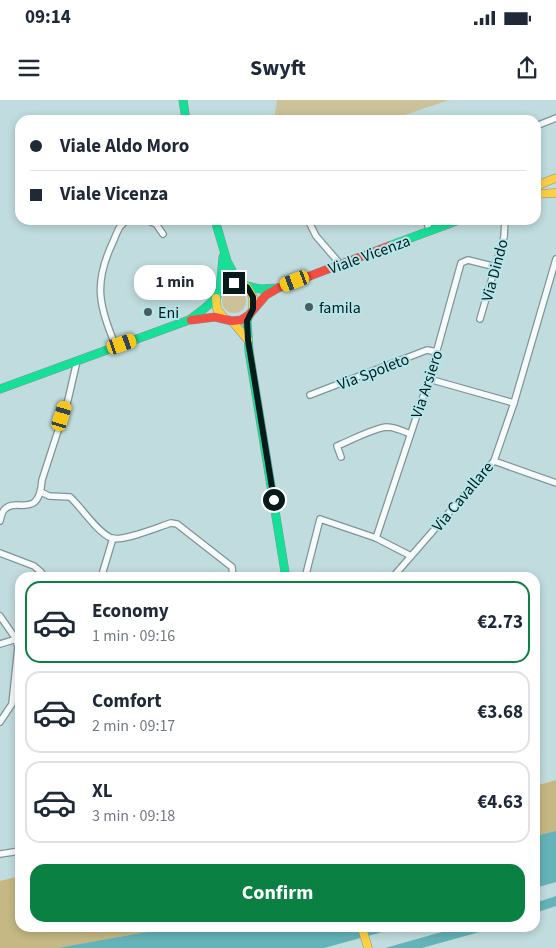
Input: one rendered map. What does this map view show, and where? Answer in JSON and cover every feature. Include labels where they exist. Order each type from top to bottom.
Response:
[{"type":"main road","points":[[183,100],[185,115]]},
{"type":"main road","points":[[541,184],[556,178]]},
{"type":"main road","points":[[541,194],[556,193]]},
{"type":"main road","points":[[216,225],[223,252],[232,272],[253,297],[251,312],[247,321],[248,340],[285,572]]},
{"type":"main road","name":"Viale Vicenza","points":[[0,390],[189,320],[209,317],[241,320],[266,295],[278,288],[446,225]]},
{"type":"main road","points":[[223,252],[223,271],[217,309],[248,340]]},
{"type":"main road","name":"Viale Vicenza","points":[[189,320],[229,284],[260,290],[278,288]]},
{"type":"main road","points":[[363,932],[368,948]]},
{"type":"street","points":[[541,124],[556,118]]},
{"type":"street","points":[[116,347],[101,306],[100,282],[103,265],[121,225]]},
{"type":"street","points":[[157,225],[163,234]]},
{"type":"street","points":[[310,225],[316,236],[341,265]]},
{"type":"street","points":[[428,225],[430,231]]},
{"type":"street","name":"Via Dindo","points":[[480,320],[504,237],[505,225]]},
{"type":"street","name":"Via Cavallare","points":[[397,572],[494,461],[514,403],[556,259]]},
{"type":"street","name":"Via Arsiero","points":[[376,538],[429,379],[461,263],[468,260],[496,266]]},
{"type":"street","name":"Via Spoleto","points":[[310,395],[427,350],[437,352]]},
{"type":"street","points":[[0,521],[3,510],[8,507],[28,505],[36,502],[41,492],[42,480],[68,400],[77,361]]},
{"type":"street","points":[[429,379],[514,403]]},
{"type":"street","points":[[341,457],[337,446],[385,427],[399,429],[410,434]]},
{"type":"street","points":[[494,461],[556,483]]},
{"type":"street","points":[[41,492],[49,496],[70,497],[102,532],[113,538],[123,538],[171,523],[177,524],[232,567],[232,572]]},
{"type":"street","points":[[307,572],[320,519],[376,538],[411,556]]},
{"type":"street","points":[[103,572],[113,538]]},
{"type":"street","points":[[0,553],[34,566],[41,572]]},
{"type":"street","points":[[0,616],[15,634]]},
{"type":"street","points":[[0,644],[15,639]]},
{"type":"street","points":[[0,722],[12,704],[15,685]]},
{"type":"street","points":[[0,854],[15,852]]},
{"type":"shaded area","points":[[277,100],[449,100],[405,115],[275,115]]},
{"type":"shaded area","points":[[234,289],[239,290],[245,296],[245,306],[239,312],[234,313],[229,312],[223,306],[222,301],[223,296],[229,290]]},
{"type":"shaded area","points":[[556,780],[556,831],[540,835],[540,785]]},
{"type":"shaded area","points":[[15,877],[15,932],[147,932],[57,948],[0,948],[0,881]]},
{"type":"water","points":[[556,831],[556,882],[540,887],[540,835]]},
{"type":"water","points":[[556,896],[556,906],[540,911],[540,901]]},
{"type":"water","points":[[147,932],[382,932],[324,948],[57,948]]},
{"type":"water","points":[[442,932],[480,932],[422,948],[385,948]]},
{"type":"traffic: fast","points":[[183,100],[185,115]]},
{"type":"traffic: fast","points":[[216,225],[227,261],[239,284]]},
{"type":"traffic: fast","points":[[389,246],[446,225]]},
{"type":"traffic: fast","points":[[220,290],[223,257]]},
{"type":"traffic: fast","points":[[0,389],[189,320],[205,308],[216,298],[220,290],[229,284],[239,284],[260,289],[278,288]]},
{"type":"traffic: fast","points":[[249,315],[247,321],[249,351],[285,572]]},
{"type":"traffic: slow","points":[[541,184],[556,178]]},
{"type":"traffic: slow","points":[[541,194],[556,193]]},
{"type":"traffic: slow","points":[[247,287],[253,297],[253,309]]},
{"type":"traffic: slow","points":[[216,298],[217,309],[224,318]]},
{"type":"traffic: slow","points":[[232,321],[248,340]]},
{"type":"traffic: slow","points":[[363,932],[368,948]]},
{"type":"traffic: jam","points":[[191,320],[215,317],[232,321],[241,320],[249,315],[266,295],[278,288],[389,246]]},
{"type":"place","name":"famila","points":[[309,307]]},
{"type":"place","name":"Eni","points":[[148,312]]},
{"type":"route","points":[[234,283],[247,287],[253,297],[253,309],[247,321],[249,351],[274,500]]}]
